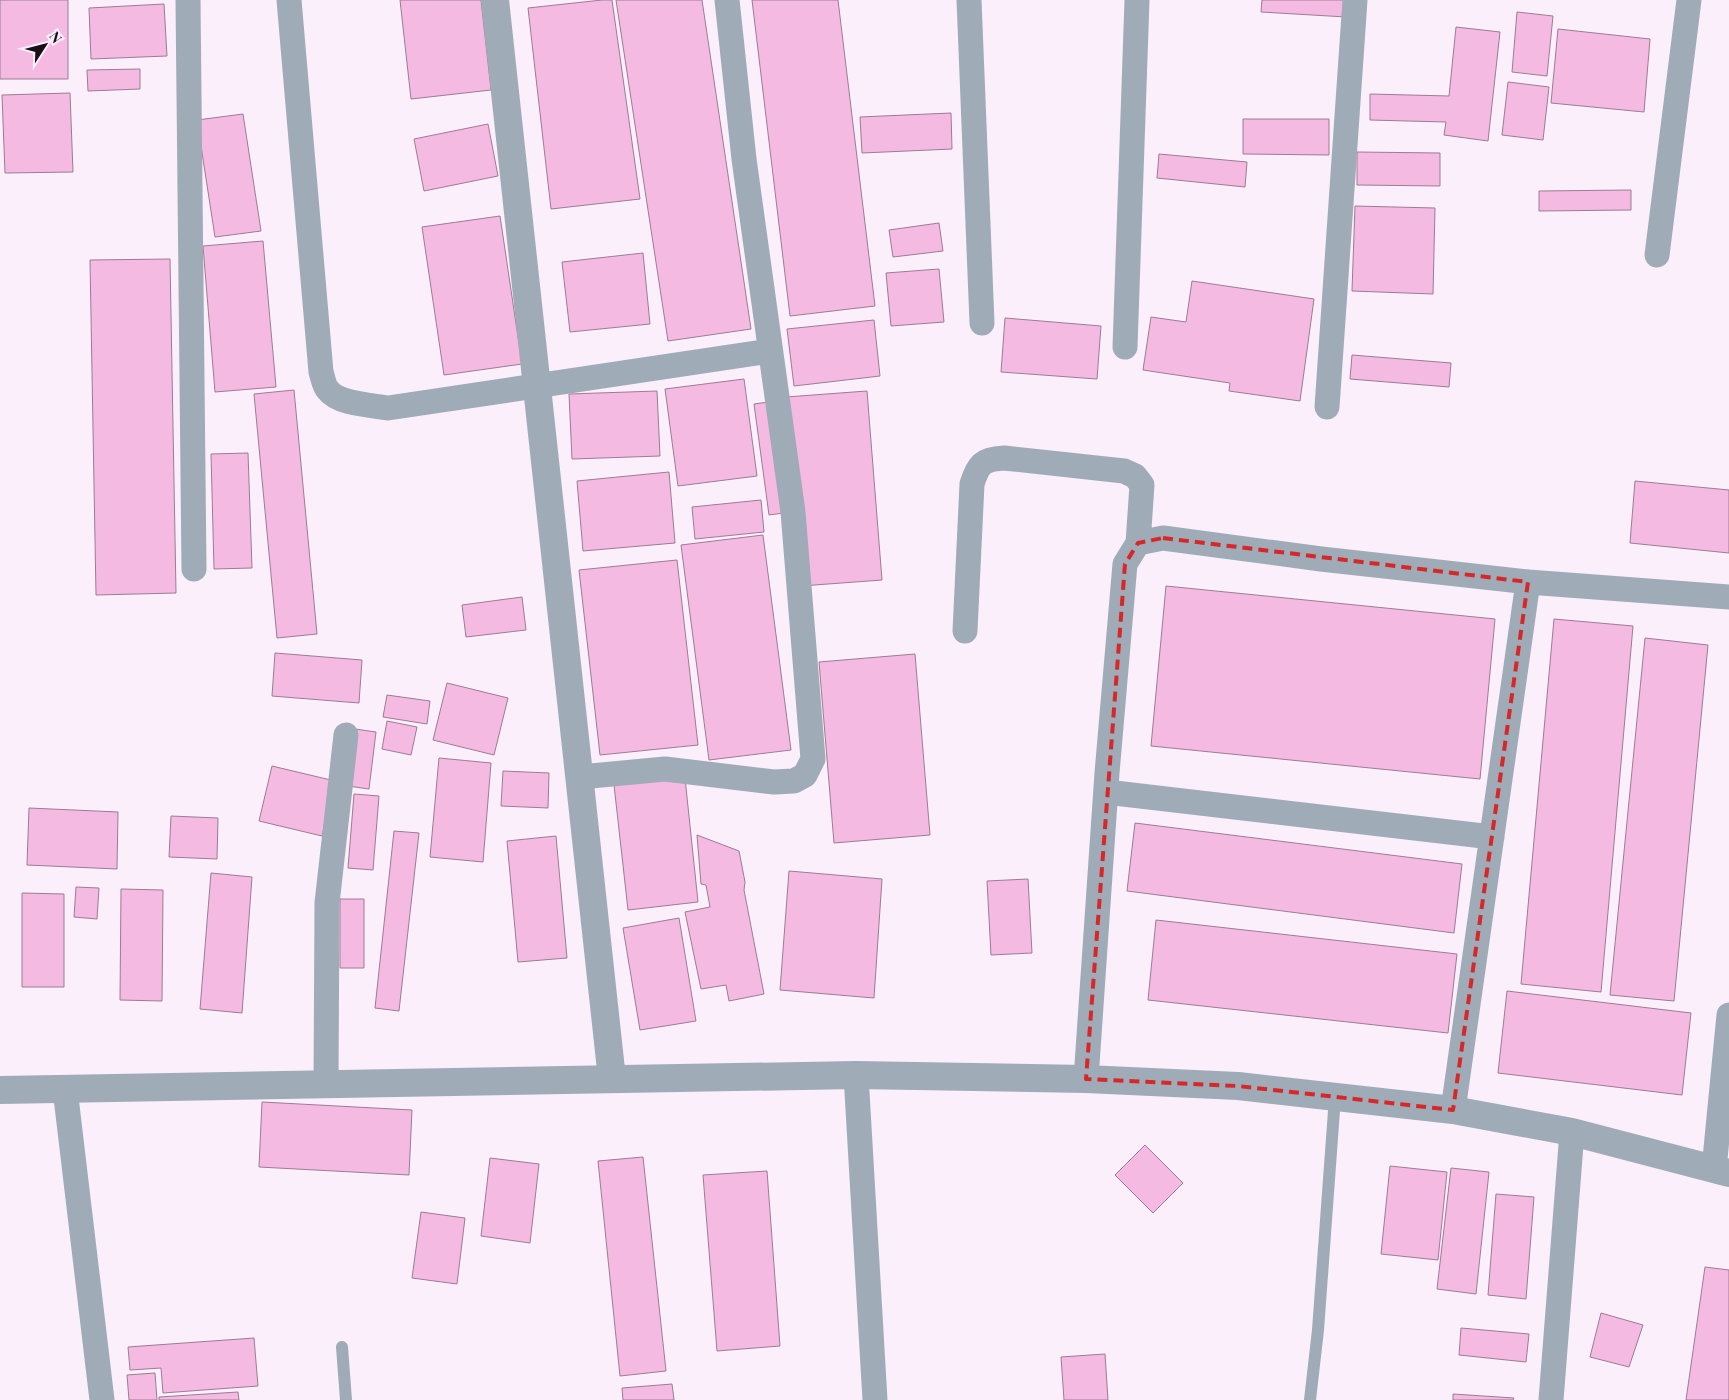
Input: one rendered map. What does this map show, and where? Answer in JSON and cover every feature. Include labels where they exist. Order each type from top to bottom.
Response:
[{"type":"street","points":[[188,0],[194,568]]},
{"type":"street","points":[[289,0],[321,372],[326,388],[332,395],[349,402],[388,408],[770,351]]},
{"type":"street","points":[[495,0],[612,1079]]},
{"type":"street","points":[[580,777],[665,769],[774,782],[794,781],[805,775],[813,759],[793,512],[744,159],[727,0]]},
{"type":"street","points":[[969,0],[982,323]]},
{"type":"street","points":[[1125,347],[1137,0]]},
{"type":"street","points":[[1327,407],[1355,0]]},
{"type":"street","points":[[1657,255],[1689,0]]},
{"type":"street","points":[[965,631],[972,484],[977,469],[990,458],[1004,458],[1124,471],[1135,476],[1142,485],[1138,543],[1126,564],[1106,792],[1086,1079]]},
{"type":"street","points":[[1138,543],[1163,538],[1321,560],[1528,582],[1729,598]]},
{"type":"street","points":[[1453,1110],[1528,582]]},
{"type":"street","points":[[326,1084],[327,903],[346,735]]},
{"type":"street","points":[[1106,792],[1492,837]]},
{"type":"street","points":[[0,1090],[856,1075],[1086,1079],[1238,1086],[1453,1110],[1572,1132],[1722,1171],[1729,1015]]},
{"type":"street","points":[[856,1075],[875,1400]]},
{"type":"street","points":[[65,1088],[102,1400]]},
{"type":"street","points":[[1551,1400],[1572,1132]]},
{"type":"lane","points":[[1310,1400],[1318,1330],[1335,1097]]},
{"type":"lane","points":[[342,1347],[346,1400]]},
{"type":"highlighted area","points":[[1163,538],[1528,582],[1453,1110],[1238,1086],[1086,1079],[1125,564],[1138,543]]},
{"type":"building","points":[[0,0],[68,0],[68,79],[0,79]]},
{"type":"building","points":[[400,0],[481,0],[491,90],[411,99]]},
{"type":"building","points":[[612,0],[640,199],[551,209],[528,8]]},
{"type":"building","points":[[616,0],[702,0],[751,329],[668,341]]},
{"type":"building","points":[[752,0],[838,0],[875,306],[790,316]]},
{"type":"building","points":[[1262,0],[1347,0],[1346,17],[1261,12]]},
{"type":"building","points":[[164,4],[167,56],[91,59],[89,8]]},
{"type":"building","points":[[1517,12],[1553,16],[1547,76],[1512,72]]},
{"type":"building","points":[[1456,27],[1500,32],[1488,141],[1444,135],[1446,122],[1370,120],[1370,94],[1449,96]]},
{"type":"building","points":[[1558,29],[1650,39],[1644,112],[1551,103]]},
{"type":"building","points":[[140,69],[140,89],[88,91],[87,70]]},
{"type":"building","points":[[1508,82],[1549,87],[1543,140],[1502,135]]},
{"type":"building","points":[[70,93],[73,172],[5,173],[2,95]]},
{"type":"building","points":[[951,113],[952,149],[862,153],[860,117]]},
{"type":"building","points":[[243,114],[261,231],[215,237],[197,120]]},
{"type":"building","points":[[1243,119],[1329,119],[1329,155],[1243,154]]},
{"type":"building","points":[[488,124],[498,176],[424,191],[414,139]]},
{"type":"building","points":[[1357,152],[1440,153],[1440,186],[1357,185]]},
{"type":"building","points":[[1159,154],[1247,162],[1245,187],[1157,178]]},
{"type":"building","points":[[1631,190],[1631,210],[1539,211],[1539,191]]},
{"type":"building","points":[[1355,206],[1435,208],[1433,294],[1352,291]]},
{"type":"building","points":[[500,216],[522,364],[444,375],[422,227]]},
{"type":"building","points":[[939,223],[943,251],[893,257],[889,230]]},
{"type":"building","points":[[263,241],[276,387],[215,392],[203,246]]},
{"type":"building","points":[[643,253],[650,324],[570,332],[562,262]]},
{"type":"building","points":[[170,259],[176,593],[96,595],[90,260]]},
{"type":"building","points":[[939,269],[944,322],[891,326],[886,273]]},
{"type":"building","points":[[1192,281],[1314,299],[1300,401],[1229,391],[1230,383],[1143,370],[1151,317],[1186,322]]},
{"type":"building","points":[[1005,318],[1101,326],[1097,379],[1001,372]]},
{"type":"building","points":[[874,320],[880,376],[794,386],[787,329]]},
{"type":"building","points":[[1352,355],[1451,363],[1449,387],[1350,379]]},
{"type":"building","points":[[744,379],[757,476],[678,486],[665,389]]},
{"type":"building","points":[[294,390],[317,634],[277,638],[254,394]]},
{"type":"building","points":[[657,391],[660,456],[572,459],[569,394]]},
{"type":"building","points":[[867,391],[882,580],[801,586],[786,397]]},
{"type":"building","points":[[776,401],[791,512],[769,515],[754,404]]},
{"type":"building","points":[[248,453],[252,568],[214,569],[211,454]]},
{"type":"building","points":[[669,472],[675,543],[583,551],[577,481]]},
{"type":"building","points":[[1635,481],[1729,490],[1729,553],[1630,543]]},
{"type":"building","points":[[761,500],[764,532],[695,539],[692,507]]},
{"type":"building","points":[[763,535],[791,750],[709,760],[681,545]]},
{"type":"building","points":[[677,560],[698,745],[600,755],[579,570]]},
{"type":"building","points":[[1166,586],[1495,619],[1480,779],[1151,746]]},
{"type":"building","points":[[522,597],[526,630],[466,637],[462,605]]},
{"type":"building","points":[[1554,619],[1633,626],[1601,992],[1521,984]]},
{"type":"building","points":[[1645,638],[1708,645],[1674,1001],[1610,995]]},
{"type":"building","points":[[275,653],[362,660],[359,703],[272,696]]},
{"type":"building","points":[[915,654],[930,835],[834,843],[819,662]]},
{"type":"building","points":[[447,683],[508,698],[494,755],[433,740]]},
{"type":"building","points":[[387,695],[430,701],[427,724],[383,717]]},
{"type":"building","points":[[387,721],[417,727],[411,755],[382,749]]},
{"type":"building","points":[[355,729],[376,732],[369,789],[348,786]]},
{"type":"building","points":[[439,758],[491,763],[483,862],[430,857]]},
{"type":"building","points":[[272,766],[335,781],[322,836],[259,821]]},
{"type":"building","points":[[503,771],[549,773],[548,808],[501,806]]},
{"type":"building","points":[[685,778],[698,902],[628,910],[614,785]]},
{"type":"building","points":[[354,794],[379,796],[373,870],[348,868]]},
{"type":"building","points":[[29,808],[118,812],[117,869],[27,865]]},
{"type":"building","points":[[171,816],[218,818],[217,859],[169,857]]},
{"type":"building","points":[[1135,823],[1462,864],[1454,933],[1127,891]]},
{"type":"building","points":[[394,831],[419,833],[399,1011],[375,1008]]},
{"type":"building","points":[[697,835],[739,851],[745,882],[744,890],[764,994],[729,1001],[726,985],[701,989],[685,912],[710,907],[706,885],[701,884]]},
{"type":"building","points":[[556,836],[567,958],[518,962],[507,841]]},
{"type":"building","points":[[789,871],[882,879],[874,998],[780,990]]},
{"type":"building","points":[[211,873],[252,877],[242,1013],[200,1009]]},
{"type":"building","points":[[1028,879],[1032,953],[991,955],[987,881]]},
{"type":"building","points":[[76,887],[99,888],[97,919],[74,917]]},
{"type":"building","points":[[121,889],[163,890],[162,1001],[120,1000]]},
{"type":"building","points":[[22,893],[64,894],[64,987],[22,987]]},
{"type":"building","points":[[340,899],[364,899],[364,968],[340,968]]},
{"type":"building","points":[[679,918],[696,1021],[640,1030],[623,928]]},
{"type":"building","points":[[1156,920],[1457,954],[1448,1033],[1148,1000]]},
{"type":"building","points":[[1507,991],[1691,1013],[1682,1095],[1498,1073]]},
{"type":"building","points":[[262,1102],[412,1110],[409,1175],[259,1167]]},
{"type":"building","points":[[1145,1145],[1183,1183],[1153,1213],[1115,1175]]},
{"type":"building","points":[[643,1157],[666,1371],[620,1376],[598,1161]]},
{"type":"building","points":[[490,1158],[539,1164],[530,1243],[481,1236]]},
{"type":"building","points":[[1390,1166],[1447,1172],[1438,1260],[1381,1254]]},
{"type":"building","points":[[1451,1168],[1489,1172],[1476,1294],[1437,1289]]},
{"type":"building","points":[[767,1171],[780,1346],[717,1351],[703,1175]]},
{"type":"building","points":[[1496,1194],[1534,1197],[1526,1299],[1488,1295]]},
{"type":"building","points":[[421,1212],[465,1218],[457,1284],[412,1278]]},
{"type":"building","points":[[1705,1267],[1729,1270],[1729,1400],[1686,1400]]},
{"type":"building","points":[[1601,1313],[1643,1325],[1629,1367],[1590,1357]]},
{"type":"building","points":[[1461,1328],[1529,1334],[1526,1362],[1459,1355]]},
{"type":"building","points":[[254,1338],[258,1386],[163,1393],[161,1368],[130,1370],[128,1347]]},
{"type":"building","points":[[1105,1354],[1108,1400],[1064,1400],[1061,1357]]},
{"type":"building","points":[[155,1373],[157,1400],[129,1400],[127,1375]]},
{"type":"building","points":[[672,1384],[674,1400],[623,1400],[622,1388]]},
{"type":"building","points":[[238,1392],[239,1400],[159,1400],[159,1397]]},
{"type":"building","points":[[1453,1394],[1514,1398],[1513,1400],[1453,1400]]}]
